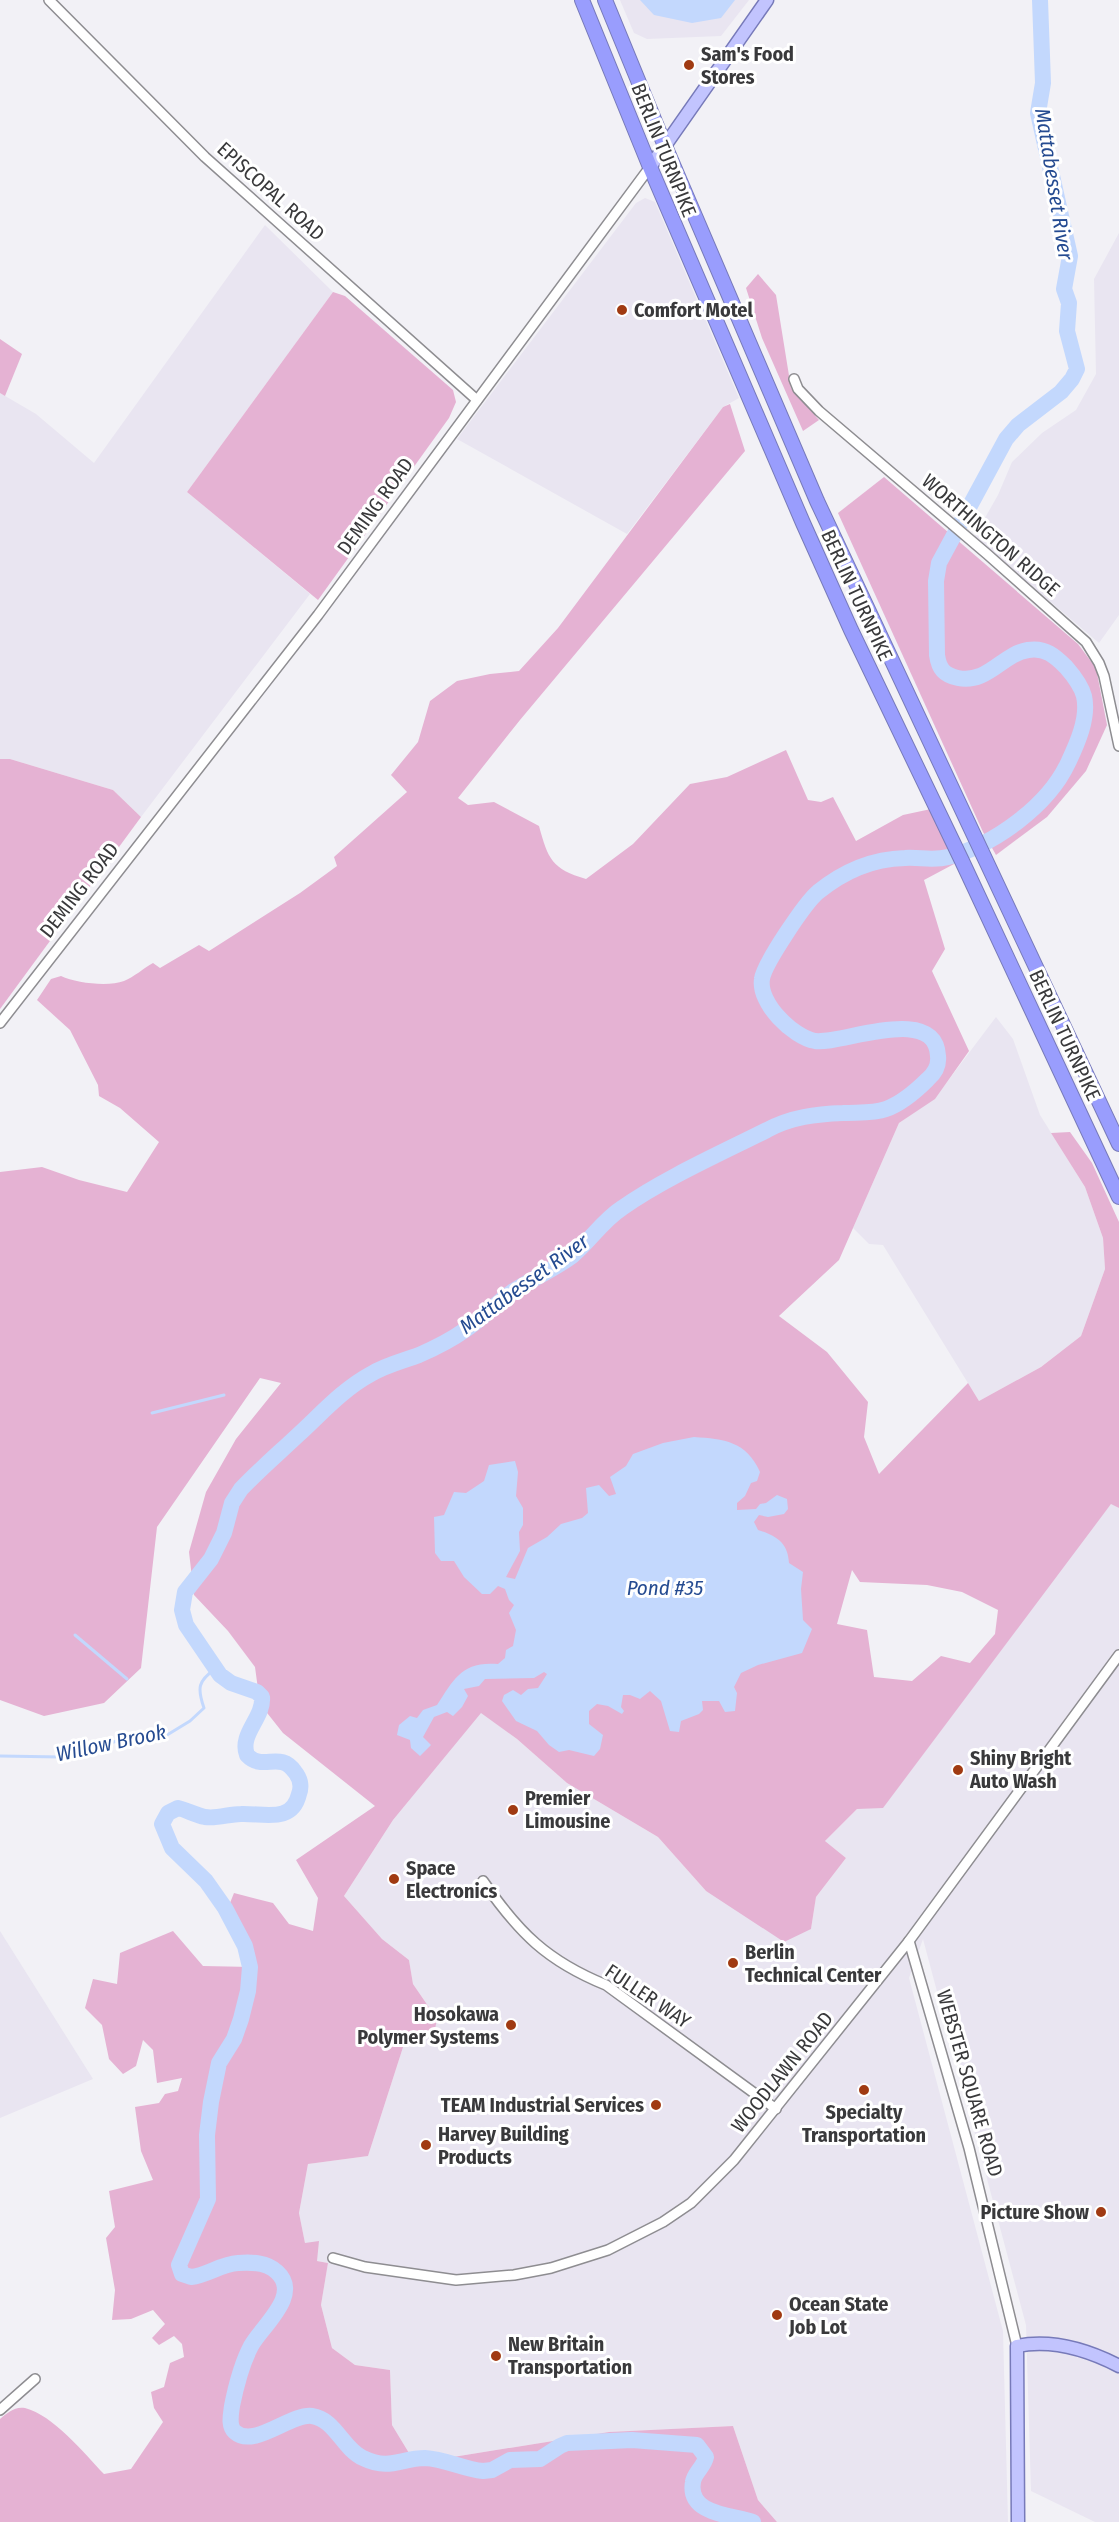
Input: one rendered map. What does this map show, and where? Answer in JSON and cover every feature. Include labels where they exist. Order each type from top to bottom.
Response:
[{"type":"highway","name":"BERLIN TURNPIKE","points":[[582,0],[746,394],[827,577],[1119,1197]]},
{"type":"highway","name":"BERLIN TURNPIKE","points":[[605,0],[664,146],[817,501],[1119,1144]]},
{"type":"main road","name":"DEMING ROAD","points":[[650,167],[767,0]]},
{"type":"main road","points":[[1017,2346],[1043,2343],[1063,2346],[1094,2355],[1119,2366]]},
{"type":"main road","name":"WEBSTER SQUARE ROAD","points":[[1017,2346],[1018,2522]]},
{"type":"street","name":"EPISCOPAL ROAD","points":[[49,0],[205,157],[477,400]]},
{"type":"street","name":"DEMING ROAD","points":[[0,1023],[315,620],[650,167]]},
{"type":"street","name":"WORTHINGTON RIDGE","points":[[794,379],[798,389],[819,411],[1072,629],[1093,652],[1104,676],[1119,746]]},
{"type":"street","name":"WOODLAWN ROAD","points":[[333,2258],[375,2269],[456,2280],[523,2273],[586,2258],[628,2241],[691,2204],[734,2160],[909,1941],[1119,1655]]},
{"type":"street","name":"FULLER WAY","points":[[483,1881],[507,1916],[543,1951],[575,1972],[606,1985],[776,2109]]},
{"type":"street","name":"WEBSTER SQUARE ROAD","points":[[909,1941],[969,2148],[1017,2346]]},
{"type":"street","points":[[0,2410],[35,2379]]},
{"type":"shaded area","points":[[620,0],[749,0],[721,36],[647,39],[634,33]]},
{"type":"shaded area","points":[[645,198],[655,202],[739,398],[723,407],[627,534],[457,439],[636,203]]},
{"type":"shaded area","points":[[265,225],[333,292],[187,492],[310,594],[141,817],[113,790],[10,759],[0,759],[0,393],[36,414],[94,463]]},
{"type":"shaded area","points":[[1119,233],[1119,615],[1099,643],[974,537],[998,495],[1012,462],[1042,433],[1076,410],[1096,374],[1094,279]]},
{"type":"shaded area","points":[[758,274],[776,295],[791,388],[819,420],[803,431],[762,338],[746,288]]},
{"type":"shaded area","points":[[333,292],[345,296],[453,390],[456,402],[449,418],[318,600],[187,492]]},
{"type":"shaded area","points":[[0,339],[22,354],[5,396],[0,393]]},
{"type":"shaded area","points":[[730,404],[745,451],[520,720],[458,798],[468,805],[494,802],[539,826],[545,847],[553,861],[566,871],[586,879],[633,844],[690,784],[727,777],[786,750],[808,800],[821,802],[833,797],[856,841],[903,815],[931,809],[954,864],[924,880],[945,949],[932,971],[969,1051],[935,1099],[899,1123],[839,1260],[779,1316],[827,1352],[868,1402],[864,1437],[879,1474],[968,1383],[979,1401],[1041,1367],[1081,1336],[1105,1269],[1103,1238],[1085,1187],[1051,1133],[1070,1132],[1092,1163],[1119,1222],[1119,1508],[1111,1504],[883,1808],[857,1809],[825,1841],[846,1858],[816,1897],[811,1929],[784,1942],[706,1891],[658,1837],[567,1783],[517,1739],[481,1713],[393,1820],[344,1896],[382,1939],[409,1960],[413,1984],[437,2019],[434,2034],[405,2041],[368,2156],[308,2164],[299,2213],[305,2243],[319,2241],[317,2261],[328,2263],[321,2305],[332,2348],[355,2365],[390,2370],[392,2425],[409,2453],[453,2457],[609,2432],[733,2426],[758,2500],[777,2522],[0,2522],[0,2419],[8,2412],[18,2408],[36,2412],[68,2436],[104,2474],[131,2469],[163,2422],[154,2408],[151,2392],[164,2387],[170,2363],[184,2357],[182,2344],[174,2336],[159,2345],[152,2338],[165,2324],[153,2310],[131,2319],[112,2320],[115,2290],[106,2238],[115,2227],[109,2191],[153,2180],[141,2151],[135,2107],[159,2103],[165,2094],[178,2091],[182,2078],[157,2083],[153,2050],[143,2040],[136,2066],[123,2074],[109,2059],[102,2025],[85,2008],[93,1979],[117,1984],[120,1953],[173,1931],[203,1966],[252,1967],[228,1908],[234,1893],[273,1903],[289,1924],[313,1931],[318,1898],[296,1860],[375,1806],[283,1733],[260,1704],[255,1667],[228,1631],[194,1595],[189,1552],[206,1492],[236,1439],[281,1383],[260,1378],[157,1527],[141,1668],[104,1703],[44,1716],[0,1700],[0,1172],[42,1167],[79,1180],[127,1192],[159,1142],[120,1108],[99,1096],[98,1085],[70,1030],[37,1000],[51,979],[61,976],[75,981],[117,983],[128,979],[153,963],[160,968],[199,945],[209,951],[300,893],[337,866],[334,857],[407,792],[391,775],[418,742],[430,701],[457,681],[519,671],[558,628],[723,407]],"holes":[[[852,1570],[860,1582],[927,1585],[962,1592],[998,1610],[995,1634],[970,1663],[941,1656],[912,1681],[874,1677],[867,1630],[837,1624]]]},
{"type":"shaded area","points":[[884,477],[1078,644],[1096,668],[1107,725],[1086,771],[1047,817],[996,855],[983,832],[838,513]]},
{"type":"shaded area","points":[[0,759],[10,759],[113,790],[141,817],[0,1009]]},
{"type":"shaded area","points":[[996,1017],[1013,1039],[1040,1115],[1085,1187],[1103,1238],[1105,1269],[1081,1336],[1041,1367],[979,1401],[883,1245],[869,1244],[853,1228],[899,1123],[935,1098]]},
{"type":"shaded area","points":[[1112,1503],[1119,1508],[1119,2522],[1095,2522],[1031,2491],[1026,2325],[923,1939],[909,1978],[1003,2331],[1008,2522],[777,2522],[758,2500],[733,2426],[609,2432],[453,2457],[409,2453],[392,2425],[390,2370],[355,2365],[332,2348],[321,2305],[328,2263],[317,2261],[305,2243],[299,2213],[308,2164],[368,2156],[405,2041],[437,2019],[413,1984],[409,1960],[382,1939],[344,1896],[393,1820],[481,1712],[517,1739],[567,1783],[658,1837],[706,1891],[811,1929],[816,1897],[846,1858],[825,1841],[857,1809]]},
{"type":"shaded area","points":[[0,1931],[93,2079],[0,2118]]},
{"type":"water","points":[[640,0],[735,0],[721,18],[692,23],[654,15]]},
{"type":"water","name":"Pond #35","points":[[694,1437],[724,1441],[741,1448],[760,1472],[757,1481],[751,1483],[745,1496],[737,1503],[737,1510],[756,1509],[760,1504],[766,1503],[777,1495],[787,1499],[788,1509],[784,1514],[768,1517],[759,1515],[754,1522],[758,1530],[771,1535],[784,1545],[789,1563],[803,1572],[801,1589],[803,1620],[812,1629],[802,1653],[758,1665],[741,1673],[734,1687],[737,1693],[735,1711],[725,1712],[719,1701],[702,1701],[703,1710],[681,1721],[679,1732],[670,1731],[661,1701],[650,1691],[640,1699],[623,1695],[621,1707],[624,1711],[622,1714],[608,1706],[597,1704],[589,1711],[589,1724],[603,1735],[600,1749],[594,1756],[569,1750],[559,1752],[549,1745],[537,1731],[516,1721],[502,1701],[504,1695],[513,1690],[521,1695],[528,1689],[538,1688],[547,1674],[544,1672],[534,1678],[485,1679],[479,1686],[464,1689],[468,1696],[453,1716],[447,1712],[434,1717],[423,1737],[431,1745],[420,1756],[411,1748],[410,1740],[397,1735],[399,1725],[410,1716],[417,1718],[423,1710],[437,1705],[460,1674],[476,1665],[498,1664],[505,1658],[506,1650],[513,1646],[516,1630],[509,1613],[514,1605],[509,1600],[505,1589],[498,1586],[490,1594],[482,1594],[464,1577],[454,1561],[441,1561],[435,1553],[434,1517],[444,1515],[454,1492],[466,1493],[484,1481],[489,1465],[515,1461],[518,1472],[516,1496],[523,1508],[523,1525],[519,1532],[520,1551],[506,1577],[515,1579],[528,1548],[547,1537],[561,1524],[582,1518],[588,1513],[586,1488],[599,1485],[609,1496],[616,1494],[610,1477],[626,1466],[633,1454],[663,1443]]},
{"type":"waterway","name":"Mattabesset River","points":[[753,2522],[713,2512],[697,2501],[693,2493],[693,2482],[706,2457],[697,2445],[632,2440],[567,2443],[540,2459],[510,2460],[492,2470],[483,2471],[425,2458],[388,2464],[372,2462],[356,2454],[327,2423],[312,2416],[303,2417],[252,2436],[243,2436],[231,2427],[232,2406],[242,2367],[251,2346],[283,2300],[284,2281],[269,2266],[259,2263],[232,2264],[191,2277],[182,2274],[179,2265],[208,2199],[207,2135],[211,2102],[219,2063],[234,2039],[241,2019],[248,1991],[250,1967],[245,1946],[225,1908],[206,1881],[172,1848],[162,1824],[168,1813],[178,1808],[210,1817],[284,1813],[290,1810],[295,1803],[300,1785],[297,1774],[283,1762],[259,1762],[247,1755],[246,1740],[262,1705],[262,1697],[257,1692],[231,1683],[220,1675],[186,1625],[182,1610],[185,1592],[211,1559],[224,1533],[232,1503],[241,1489],[351,1387],[377,1371],[419,1355],[460,1334],[512,1292],[572,1256],[615,1213],[674,1177],[767,1130],[794,1119],[813,1115],[886,1109],[908,1096],[935,1071],[938,1056],[933,1040],[921,1032],[905,1029],[885,1030],[828,1041],[806,1038],[788,1026],[771,1008],[762,988],[762,979],[764,971],[786,934],[818,892],[858,867],[893,859],[948,857],[966,851],[1001,833],[1018,822],[1059,779],[1081,731],[1085,713],[1083,692],[1066,667],[1049,653],[1034,649],[1028,650],[1010,657],[978,677],[969,679],[958,678],[946,673],[941,668],[937,655],[936,581],[939,563],[1006,439],[1018,425],[1061,392],[1077,369],[1067,331],[1069,303],[1064,289],[1070,256],[1038,113],[1043,83],[1040,0]]},
{"type":"waterway","points":[[152,1413],[224,1395]]},
{"type":"waterway","points":[[75,1635],[127,1679]]},
{"type":"waterway","name":"Willow Brook","points":[[0,1756],[61,1757],[131,1737],[167,1735],[190,1721],[204,1708],[200,1686],[205,1677],[215,1669]]},
{"type":"place","name":"Sam's Food Stores","points":[[689,65]]},
{"type":"place","name":"Comfort Motel","points":[[622,310]]},
{"type":"place","name":"Shiny Bright Auto Wash","points":[[958,1770]]},
{"type":"place","name":"Premier Limousine","points":[[513,1810]]},
{"type":"place","name":"Space Electronics","points":[[394,1879]]},
{"type":"place","name":"Berlin Technical Center","points":[[733,1963]]},
{"type":"place","name":"Hosokawa Polymer Systems","points":[[511,2025]]},
{"type":"place","name":"Specialty Transportation","points":[[864,2090]]},
{"type":"place","name":"TEAM Industrial Services","points":[[656,2105]]},
{"type":"place","name":"Harvey Building Products","points":[[426,2145]]},
{"type":"place","name":"Picture Show","points":[[1101,2212]]},
{"type":"place","name":"Ocean State Job Lot","points":[[777,2315]]},
{"type":"place","name":"New Britain Transportation","points":[[496,2356]]}]
